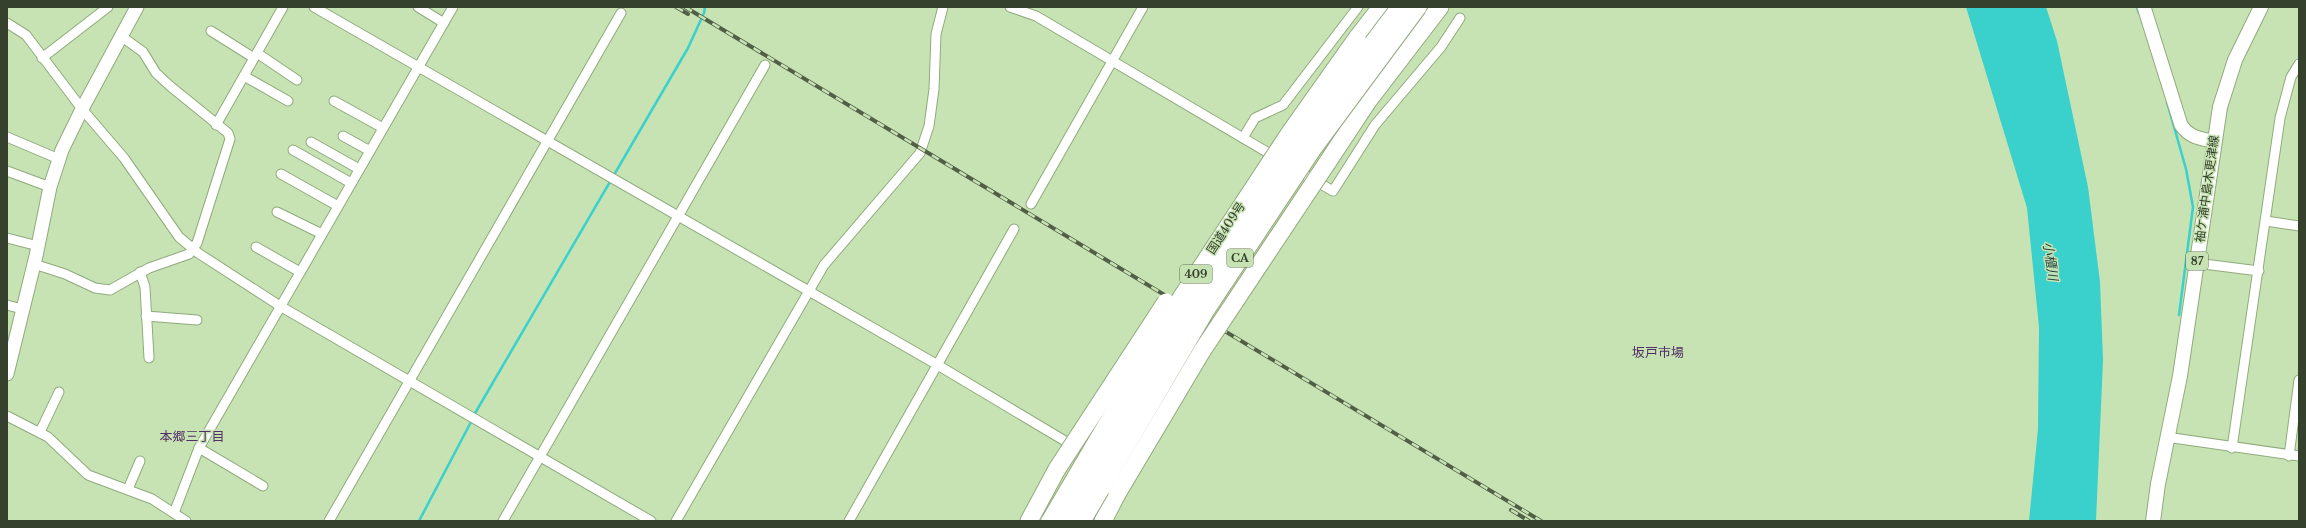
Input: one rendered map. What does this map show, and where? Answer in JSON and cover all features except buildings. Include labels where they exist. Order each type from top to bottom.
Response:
[{"type":"highway","name":"国道409号","points":[[1050,521],[1181,298],[1288,134],[1381,7]]},
{"type":"highway","name":"CA","points":[[1065,521],[1181,323],[1231,244],[1301,142],[1400,7]]},
{"type":"highway","name":"CA","points":[[1082,521],[1142,416],[1227,278],[1312,150],[1418,7]]},
{"type":"highway","points":[[1103,521],[1117,494],[1202,351],[1368,100],[1440,7]]},
{"type":"highway","points":[[1029,521],[1057,469],[1237,193],[1288,134]]},
{"type":"main road","name":"袖ケ浦中島木更津線","points":[[2153,521],[2166,437],[2180,376],[2214,141],[2226,83],[2235,60],[2261,7]]},
{"type":"street","points":[[42,58],[108,7]]},
{"type":"street","points":[[7,374],[34,264],[50,187],[59,159],[82,109],[137,7]]},
{"type":"street","points":[[216,125],[283,7]]},
{"type":"street","points":[[314,7],[677,217],[936,364],[1065,441]]},
{"type":"street","points":[[418,7],[444,23]]},
{"type":"street","points":[[174,512],[198,448],[454,7]]},
{"type":"street","points":[[676,521],[824,265],[920,153],[925,143],[929,126],[934,89],[936,34],[943,7]]},
{"type":"street","points":[[1010,7],[1036,16],[1333,191],[1375,125],[1441,46],[1460,18]]},
{"type":"street","points":[[1030,204],[1143,7]]},
{"type":"street","points":[[1243,138],[1255,118],[1283,105],[1358,7]]},
{"type":"street","points":[[2144,7],[2181,125],[2186,132],[2192,136],[2214,141]]},
{"type":"street","points":[[329,521],[621,13]]},
{"type":"street","points":[[7,23],[26,35],[82,109],[124,158],[179,237],[194,250],[280,306],[651,521]]},
{"type":"street","points":[[211,32],[256,55],[297,80]]},
{"type":"street","points":[[34,264],[65,274],[102,290],[110,290],[140,272],[180,258],[194,250],[230,139],[228,133],[216,125],[156,74],[143,52],[121,36]]},
{"type":"street","points":[[2232,448],[2259,271],[2280,118],[2291,77],[2299,64]]},
{"type":"street","points":[[504,521],[765,65]]},
{"type":"street","points":[[244,76],[288,101]]},
{"type":"street","points":[[334,101],[383,128]]},
{"type":"street","points":[[343,136],[370,151]]},
{"type":"street","points":[[7,137],[59,159]]},
{"type":"street","points":[[311,142],[359,169]]},
{"type":"street","points":[[294,150],[351,183]]},
{"type":"street","points":[[7,171],[50,187]]},
{"type":"street","points":[[281,174],[338,206]]},
{"type":"street","points":[[277,212],[322,234]]},
{"type":"street","points":[[2266,221],[2299,226]]},
{"type":"street","points":[[849,521],[936,364],[1014,229]]},
{"type":"street","points":[[7,238],[38,246]]},
{"type":"street","points":[[256,247],[300,272]]},
{"type":"street","points":[[2196,263],[2259,271]]},
{"type":"street","points":[[140,272],[145,287],[149,358]]},
{"type":"street","points":[[7,305],[22,309]]},
{"type":"street","points":[[146,316],[197,320]]},
{"type":"street","points":[[2289,456],[2299,380]]},
{"type":"street","points":[[40,432],[58,392]]},
{"type":"street","points":[[7,416],[48,437],[88,475],[152,499],[186,521]]},
{"type":"street","points":[[2166,437],[2232,448],[2299,456]]},
{"type":"street","points":[[198,448],[263,486]]},
{"type":"street","points":[[128,489],[140,461]]},
{"type":"water","name":"小櫃川","points":[[1966,7],[2046,7],[2057,41],[2088,187],[2100,282],[2103,360],[2096,521],[2029,521],[2038,429],[2039,327],[2027,208]]},
{"type":"waterway","points":[[474,415],[688,48],[704,13],[705,7]]},
{"type":"waterway","points":[[2137,7],[2139,13]]},
{"type":"waterway","points":[[2167,102],[2186,169],[2193,207],[2179,315]]},
{"type":"waterway","points":[[419,521],[472,420]]},
{"type":"railway","points":[[676,7],[688,14]]},
{"type":"railway","points":[[685,7],[1541,521]]},
{"type":"railway","points":[[1511,510],[1529,521]]},
{"type":"district","name":"坂戸市場","points":[[1658,352]]},
{"type":"district","name":"本郷三丁目","points":[[192,436]]}]
